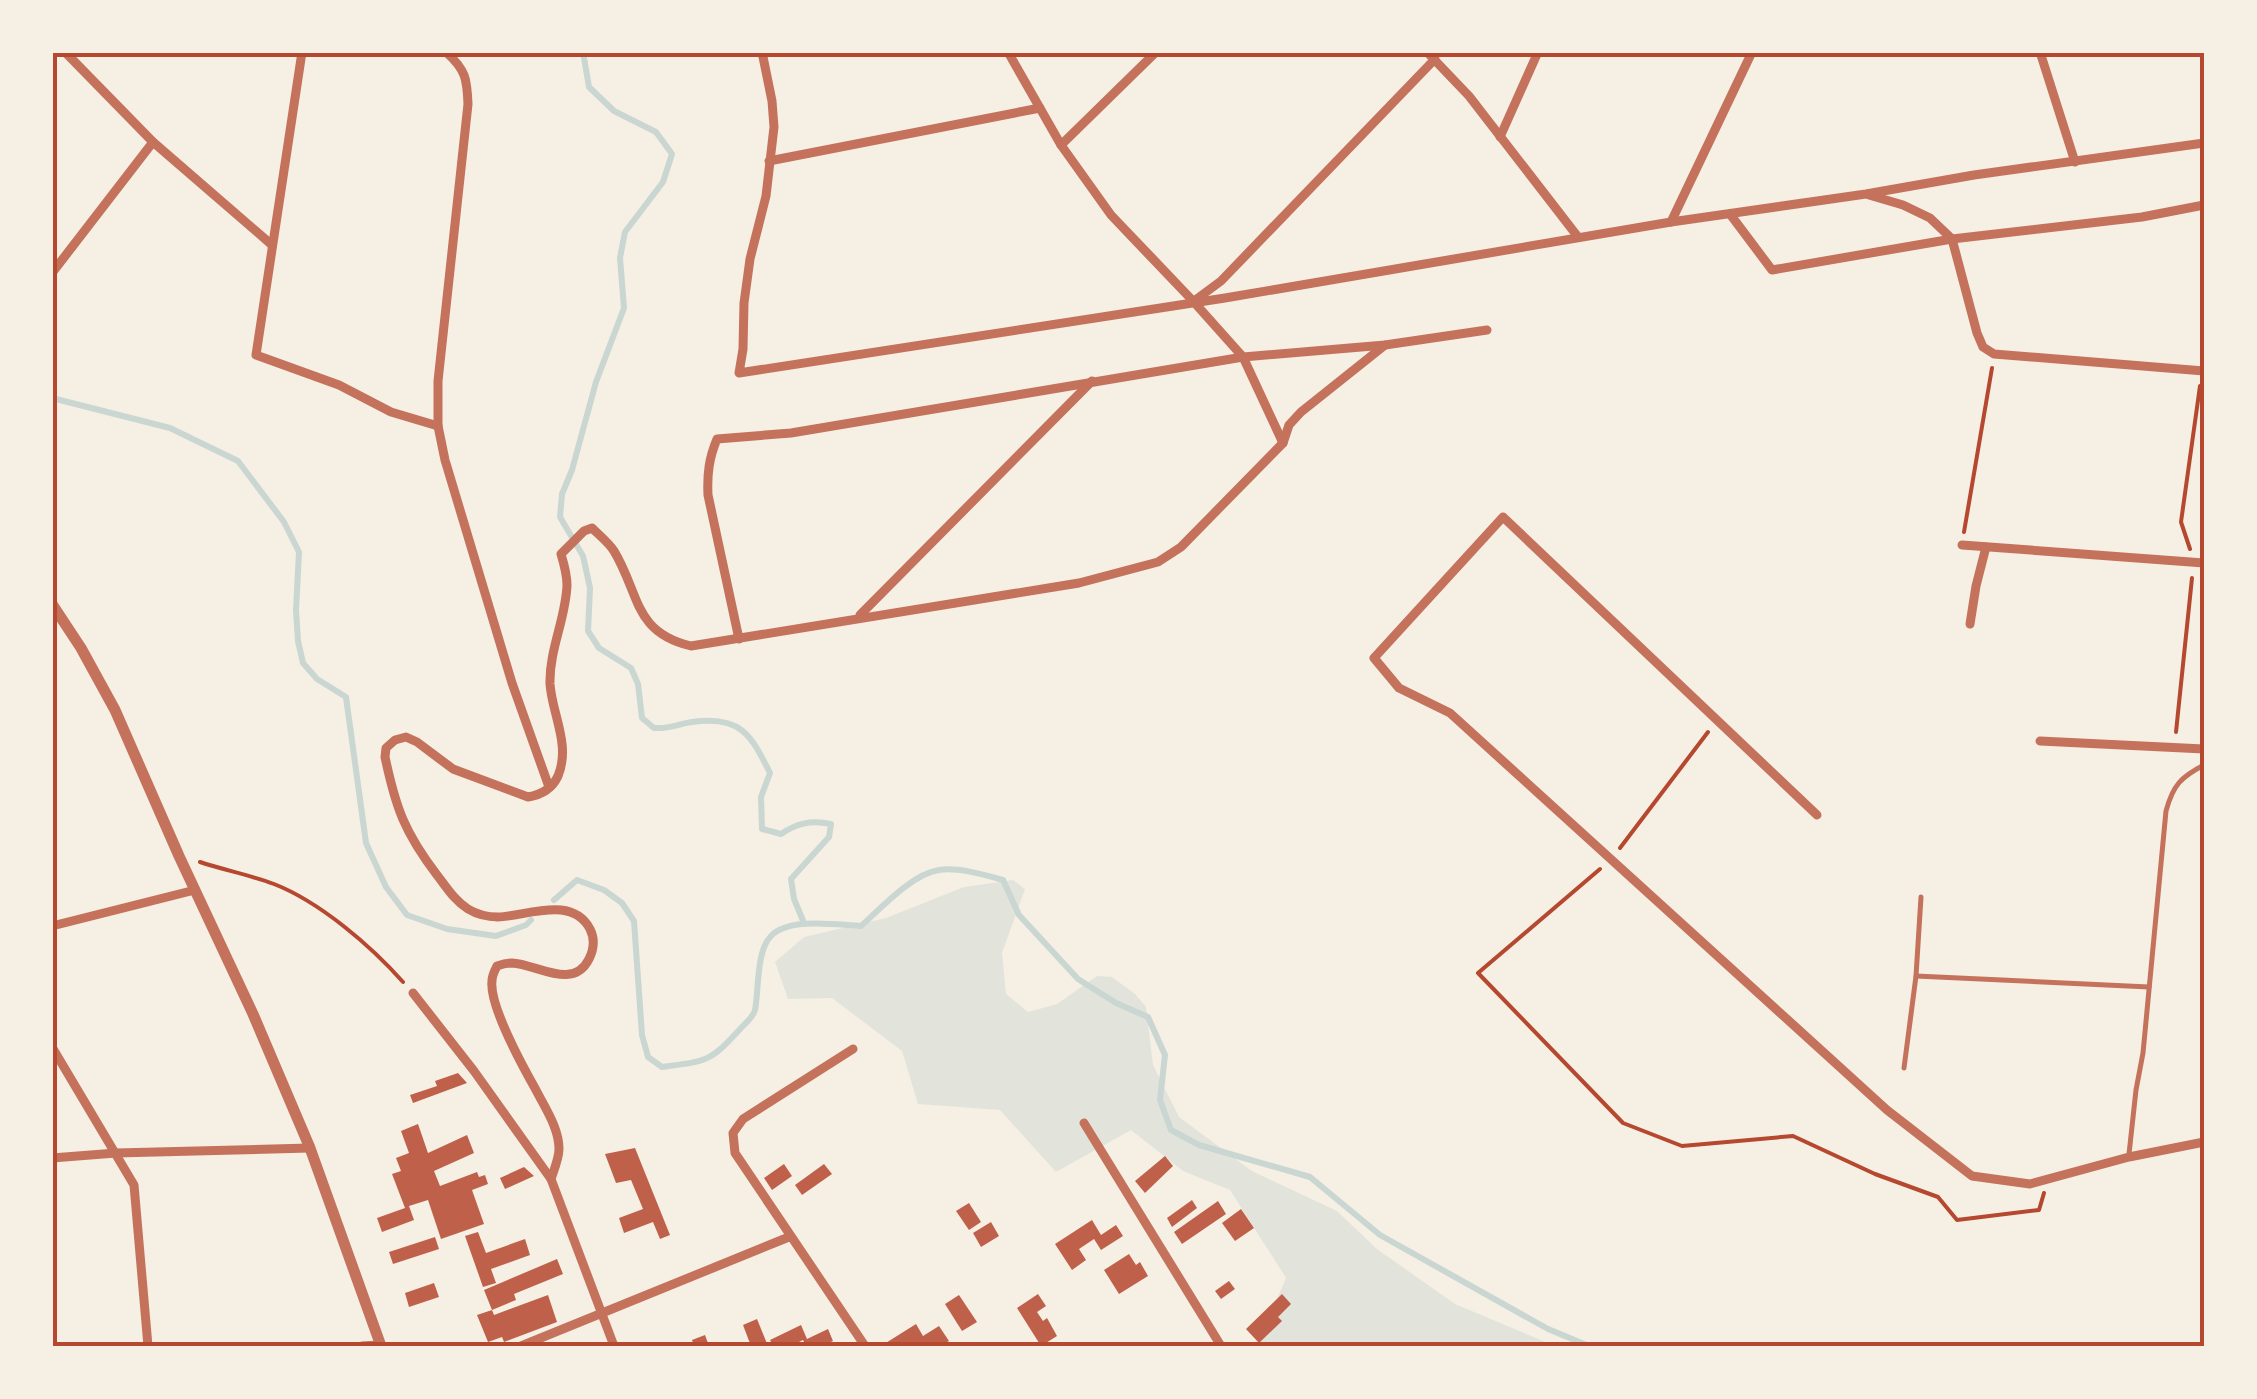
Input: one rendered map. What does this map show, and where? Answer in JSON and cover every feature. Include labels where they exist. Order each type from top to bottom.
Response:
[{"type":"street","points":[[65,52],[153,142],[272,246]]},
{"type":"street","points":[[302,52],[256,354],[339,385],[391,412],[438,426]]},
{"type":"street","points":[[446,52],[467,79],[468,104],[438,381],[438,426],[512,682],[549,787]]},
{"type":"street","points":[[762,52],[774,127],[766,196],[750,258],[739,373],[1225,298],[1672,222],[2204,143]]},
{"type":"street","points":[[1008,52],[1061,145],[1111,215],[1243,358],[1283,444]]},
{"type":"street","points":[[1061,145],[1156,52]]},
{"type":"street","points":[[1500,137],[1538,52]]},
{"type":"street","points":[[1672,222],[1752,52]]},
{"type":"street","points":[[2040,52],[2075,162]]},
{"type":"street","points":[[1193,301],[1220,280],[1431,56],[1469,96],[1578,237]]},
{"type":"street","points":[[769,161],[1040,108]]},
{"type":"street","points":[[52,273],[153,142]]},
{"type":"street","points":[[1866,194],[1930,218],[1952,239],[1977,333],[1984,347],[1994,354],[2204,371]]},
{"type":"street","points":[[1730,214],[1772,270],[1952,239],[2142,216],[2204,204]]},
{"type":"street","points":[[739,639],[708,495],[710,455],[717,438],[792,433],[1243,358],[1386,345],[1487,330]]},
{"type":"street","points":[[551,1179],[560,1150],[552,1119],[502,1020],[493,997],[492,976],[497,966],[511,962],[574,974],[592,954],[594,939],[589,926],[563,910],[484,916],[457,901],[404,826],[384,757],[386,748],[395,740],[406,738],[453,769],[528,797],[540,795],[549,787],[558,775],[562,741],[550,681],[566,596],[567,579],[561,554],[584,531],[592,528],[613,550],[641,612],[655,630],[672,642],[691,646],[1079,583],[1158,562],[1181,547],[1283,444],[1289,425],[1301,412],[1386,345]]},
{"type":"street","points":[[858,617],[1092,381]]},
{"type":"street","points":[[1816,815],[1503,517],[1374,658],[1400,688],[1450,712],[1887,1110],[1972,1176],[2030,1184],[2204,1142]]},
{"type":"street","points":[[1962,546],[2204,563]]},
{"type":"street","points":[[1970,624],[1986,547]]},
{"type":"street","points":[[52,604],[115,710],[310,1148],[380,1346],[362,1346]]},
{"type":"street","points":[[2040,741],[2204,749]]},
{"type":"street","points":[[52,926],[195,890]]},
{"type":"street","points":[[413,993],[551,1179],[614,1346]]},
{"type":"street","points":[[52,1046],[134,1184],[148,1346]]},
{"type":"street","points":[[853,1049],[743,1119],[732,1133],[735,1153],[865,1346]]},
{"type":"street","points":[[1084,1123],[1222,1346]]},
{"type":"street","points":[[52,1158],[310,1148]]},
{"type":"street","points":[[521,1346],[789,1237]]},
{"type":"lane","points":[[2129,1158],[2166,811],[2171,792],[2184,776],[2204,765]]},
{"type":"lane","points":[[1904,1068],[1921,897]]},
{"type":"lane","points":[[1916,976],[2149,987]]},
{"type":"path","points":[[1962,546],[1994,354]]},
{"type":"path","points":[[1717,720],[1611,859],[1478,973],[1623,1123],[1682,1146],[1793,1136],[1875,1174],[1938,1197],[1957,1220],[2039,1210],[2048,1179]]},
{"type":"path","points":[[178,856],[276,885],[328,914],[390,967],[413,993]]},
{"type":"shaded area","points":[[1013,880],[1025,889],[1002,953],[1006,994],[1028,1012],[1057,1004],[1097,976],[1112,977],[1146,1007],[1153,1065],[1179,1117],[1252,1171],[1337,1211],[1377,1249],[1455,1304],[1555,1346],[1257,1346],[1286,1278],[1230,1190],[1183,1171],[1131,1130],[1056,1172],[1000,1110],[918,1104],[902,1051],[832,998],[788,999],[775,962],[804,937],[886,918],[964,887]]},
{"type":"building","points":[[458,1073],[467,1083],[413,1103],[410,1095],[437,1086],[435,1081]]},
{"type":"building","points":[[418,1124],[428,1153],[467,1135],[474,1153],[434,1171],[440,1186],[477,1172],[479,1177],[485,1175],[488,1184],[472,1190],[484,1224],[441,1239],[428,1200],[409,1206],[414,1220],[382,1232],[377,1218],[405,1208],[392,1174],[401,1171],[396,1158],[409,1153],[401,1131]]},
{"type":"building","points":[[635,1148],[670,1235],[660,1239],[653,1222],[624,1233],[619,1218],[643,1209],[631,1180],[616,1183],[605,1154]]},
{"type":"building","points":[[1165,1156],[1173,1166],[1145,1193],[1135,1181]]},
{"type":"building","points":[[784,1164],[792,1176],[772,1190],[764,1178]]},
{"type":"building","points":[[824,1164],[832,1174],[802,1195],[795,1185]]},
{"type":"building","points":[[524,1167],[534,1176],[505,1189],[500,1178]]},
{"type":"building","points":[[1192,1200],[1197,1208],[1172,1227],[1167,1218]]},
{"type":"building","points":[[1218,1201],[1226,1214],[1182,1244],[1174,1232]]},
{"type":"building","points":[[969,1203],[981,1222],[969,1230],[956,1211]]},
{"type":"building","points":[[1241,1209],[1254,1228],[1235,1241],[1222,1223]]},
{"type":"building","points":[[1092,1220],[1101,1235],[1116,1225],[1123,1236],[1101,1250],[1094,1239],[1079,1249],[1086,1260],[1072,1270],[1055,1244]]},
{"type":"building","points":[[991,1222],[999,1236],[981,1247],[973,1233]]},
{"type":"building","points":[[478,1232],[486,1253],[525,1239],[530,1255],[491,1269],[496,1283],[483,1287],[465,1236]]},
{"type":"building","points":[[435,1237],[439,1249],[393,1264],[389,1252]]},
{"type":"building","points":[[1129,1254],[1136,1265],[1140,1262],[1148,1276],[1119,1294],[1104,1270]]},
{"type":"building","points":[[557,1259],[563,1274],[514,1294],[516,1300],[492,1310],[484,1290]]},
{"type":"building","points":[[1229,1281],[1235,1289],[1221,1299],[1215,1291]]},
{"type":"building","points":[[434,1283],[439,1297],[409,1307],[405,1293]]},
{"type":"building","points":[[1038,1294],[1046,1306],[1037,1312],[1043,1321],[1047,1318],[1057,1336],[1041,1346],[1017,1308]]},
{"type":"building","points":[[1282,1294],[1291,1304],[1278,1317],[1282,1321],[1259,1343],[1246,1329]]},
{"type":"building","points":[[548,1295],[557,1322],[504,1342],[502,1337],[488,1342],[477,1315],[492,1310],[494,1315]]},
{"type":"building","points":[[959,1295],[977,1322],[962,1331],[945,1304]]},
{"type":"building","points":[[757,1319],[768,1346],[751,1346],[743,1325]]},
{"type":"building","points":[[916,1324],[923,1336],[939,1326],[949,1341],[940,1346],[881,1346]]},
{"type":"building","points":[[801,1325],[807,1339],[828,1329],[833,1341],[821,1346],[806,1346],[803,1340],[796,1346],[773,1346],[770,1340]]},
{"type":"building","points":[[705,1335],[709,1346],[694,1346],[692,1340]]},
{"type":"waterway","points":[[583,52],[589,87],[614,111],[656,132],[672,154],[663,182],[625,232],[620,258],[624,308],[596,382],[562,494],[560,517],[583,556],[590,588],[588,631],[599,648],[631,668],[638,684],[642,718],[654,728],[722,722],[750,738],[770,773],[761,797],[762,829],[781,834],[804,823],[831,824],[829,837],[791,879],[804,923]]},
{"type":"waterway","points":[[52,398],[170,428],[238,461],[284,522],[299,552],[296,610],[303,663],[317,679],[346,697],[366,843],[386,887],[407,915],[447,929],[496,936],[531,920]]},
{"type":"waterway","points":[[554,900],[577,880],[604,890],[622,903],[634,921],[642,1035],[648,1057],[662,1067],[707,1058],[750,1019],[755,1010],[763,951],[779,930],[814,924],[861,926],[908,885],[939,870],[1003,880],[1019,915],[1078,979],[1148,1017],[1165,1055],[1160,1100],[1171,1130],[1199,1145],[1310,1177],[1380,1235],[1548,1329],[1589,1346]]}]
